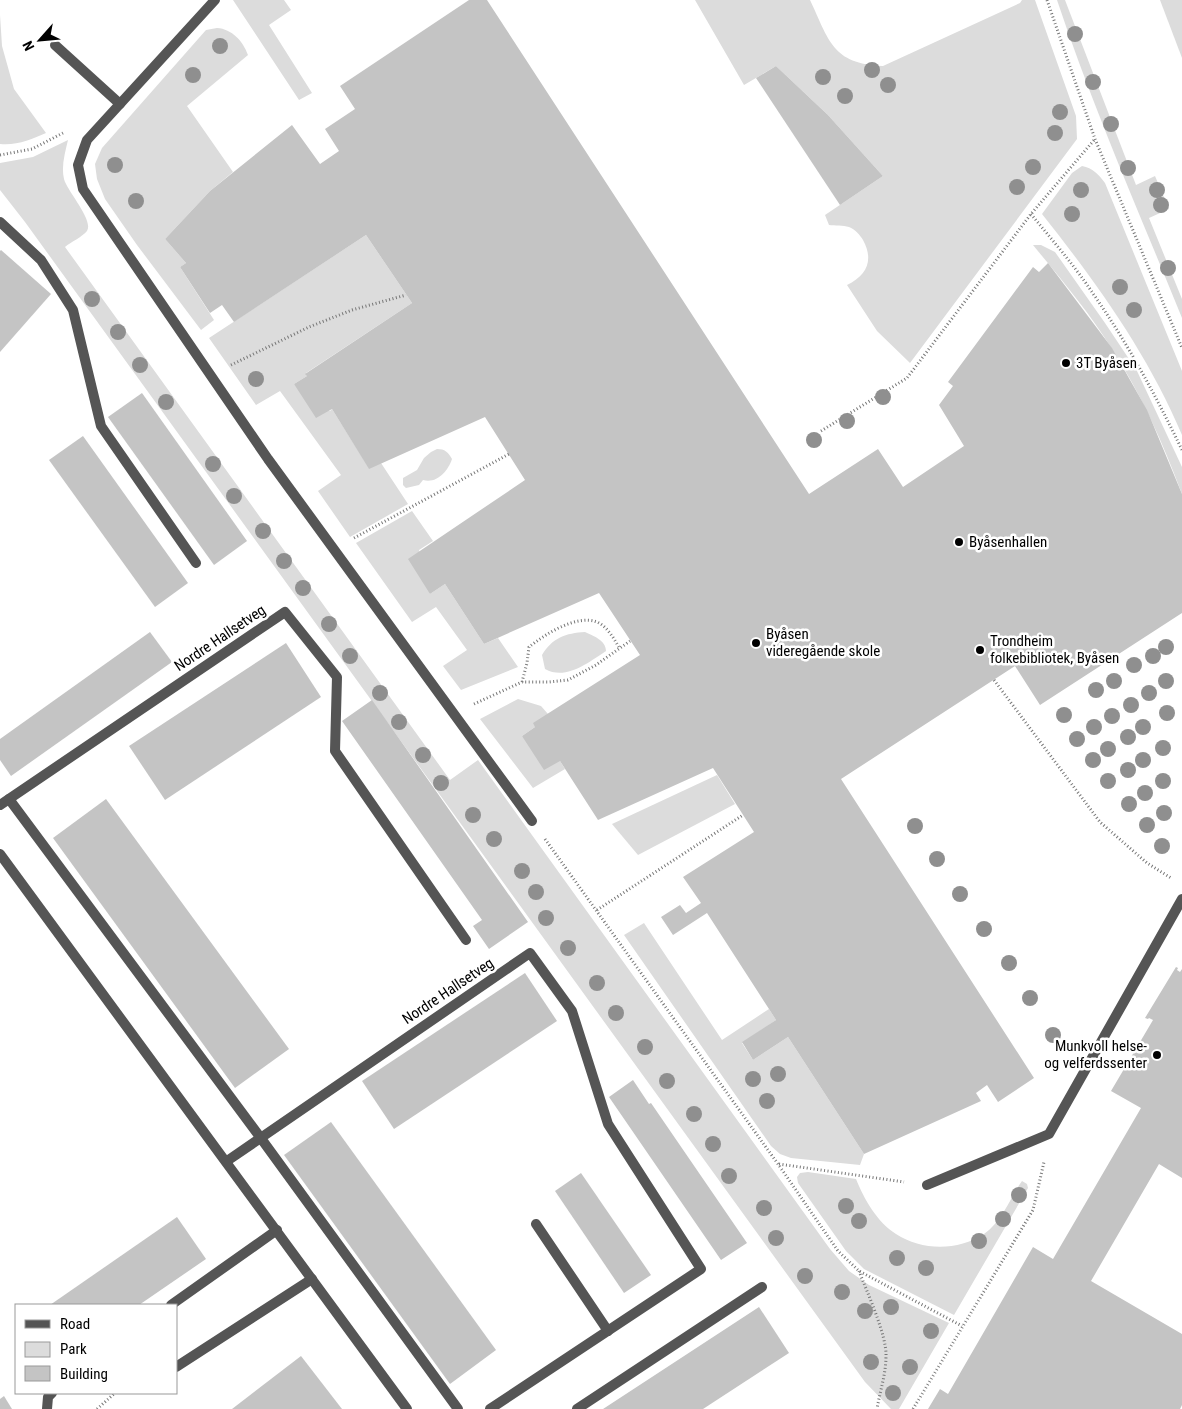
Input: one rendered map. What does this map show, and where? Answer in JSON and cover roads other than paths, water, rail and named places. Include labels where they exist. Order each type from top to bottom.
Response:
[{"type":"street","points":[[215,0],[87,140],[78,165],[83,189],[268,459],[532,821]]},
{"type":"street","points":[[55,45],[120,104]]},
{"type":"street","points":[[0,222],[41,260],[73,310],[101,426],[196,563]]},
{"type":"street","name":"Nordre Hallsetveg","points":[[4,802],[285,612],[337,677],[335,752],[466,940]]},
{"type":"street","points":[[4,802],[260,1138],[458,1409]]},
{"type":"street","points":[[0,854],[407,1409]]},
{"type":"street","points":[[927,1185],[1050,1134],[1182,898]]},
{"type":"street","name":"Nordre Hallsetveg","points":[[226,1161],[530,953],[572,1011],[608,1124],[701,1269],[608,1331]]},
{"type":"street","points":[[490,1409],[608,1331],[536,1224]]},
{"type":"street","points":[[172,1304],[277,1230]]},
{"type":"street","points":[[178,1366],[312,1279]]},
{"type":"street","points":[[577,1409],[762,1287]]},
{"type":"street","points":[[47,1409],[48,1398],[51,1394]]},
{"type":"place","name":"3T Byåsen","points":[[1066,363]]},
{"type":"place","name":"Byåsenhallen","points":[[959,542]]},
{"type":"place","name":"Byåsen videregående skole","points":[[756,643]]},
{"type":"place","name":"Trondheim folkebibliotek, Byåsen","points":[[980,650]]},
{"type":"place","name":"Munkvoll helse- og velferdssenter","points":[[1157,1055]]}]
